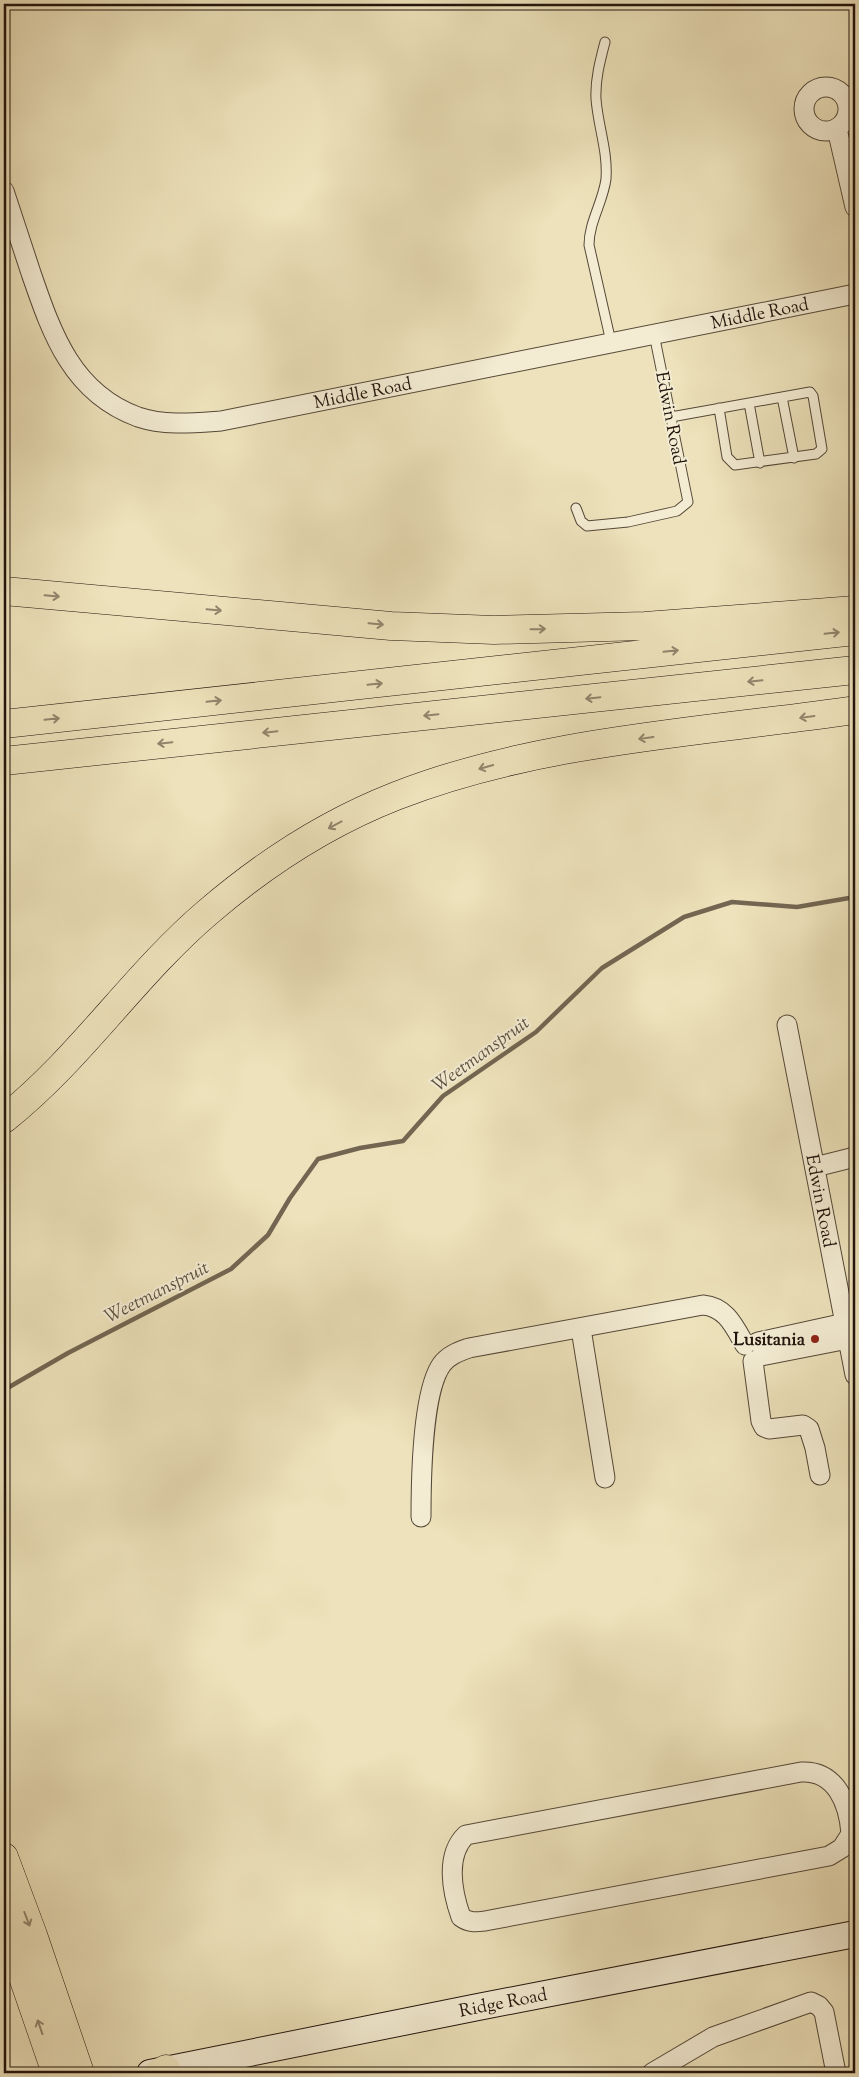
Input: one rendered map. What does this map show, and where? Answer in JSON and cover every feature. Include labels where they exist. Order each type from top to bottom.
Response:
[{"type":"main road","points":[[4,591],[391,626],[494,630],[645,626],[855,610]]},
{"type":"main road","points":[[4,724],[855,631]]},
{"type":"main road","points":[[4,761],[855,670]]},
{"type":"main road","points":[[4,1119],[20,1106],[60,1066],[142,976],[208,912],[288,851],[337,823],[396,796],[453,776],[552,752],[855,710]]},
{"type":"main road","points":[[4,1857],[33,1934],[80,2073]]},
{"type":"main road","points":[[4,1922],[56,2073]]},
{"type":"main road","name":"Ridge Road","points":[[158,2072],[855,1934]]},
{"type":"street","points":[[837,129],[855,207]]},
{"type":"street","name":"Middle Road","points":[[4,191],[49,325],[66,358],[79,376],[95,393],[114,406],[139,417],[181,424],[221,420],[855,294]]},
{"type":"street","name":"Edwin Road","points":[[787,1025],[855,1373]]},
{"type":"street","points":[[816,1167],[855,1157]]},
{"type":"street","points":[[421,1517],[421,1465],[430,1398],[436,1375],[441,1365],[449,1357],[469,1348],[581,1329],[604,1322],[684,1308],[710,1306],[723,1312],[754,1351],[761,1421],[764,1427],[769,1429],[803,1425],[809,1429],[820,1475]]},
{"type":"street","points":[[581,1329],[605,1478]]},
{"type":"street","points":[[754,1351],[849,1338]]},
{"type":"street","points":[[801,1772],[820,1773],[849,1799],[853,1825],[851,1834],[842,1848],[829,1856],[485,1921],[474,1922],[461,1917],[452,1870],[452,1857],[460,1840],[466,1835],[478,1831],[801,1772]]},
{"type":"street","points":[[652,2073],[713,2038],[811,2002],[819,2006],[824,2012],[836,2073]]},
{"type":"lane","points":[[605,42],[598,74],[596,101],[605,146],[606,178],[602,201],[591,229],[588,245],[611,342]]},
{"type":"lane","name":"Edwin Road","points":[[576,508],[581,521],[587,526],[628,522],[677,511],[688,502],[654,334]]},
{"type":"lane","points":[[671,417],[718,408],[810,392],[813,396],[822,449],[816,454],[734,465],[730,462],[718,408]]},
{"type":"lane","points":[[782,397],[794,458]]},
{"type":"lane","points":[[749,403],[760,463]]},
{"type":"waterway","name":"Weetmanspruit","points":[[4,1390],[68,1353],[231,1269],[268,1235],[290,1198],[318,1159],[360,1148],[403,1141],[443,1096],[536,1032],[602,968],[684,917],[732,902],[797,907],[855,897]]},
{"type":"place","name":"Lusitania","points":[[815,1339]]}]
